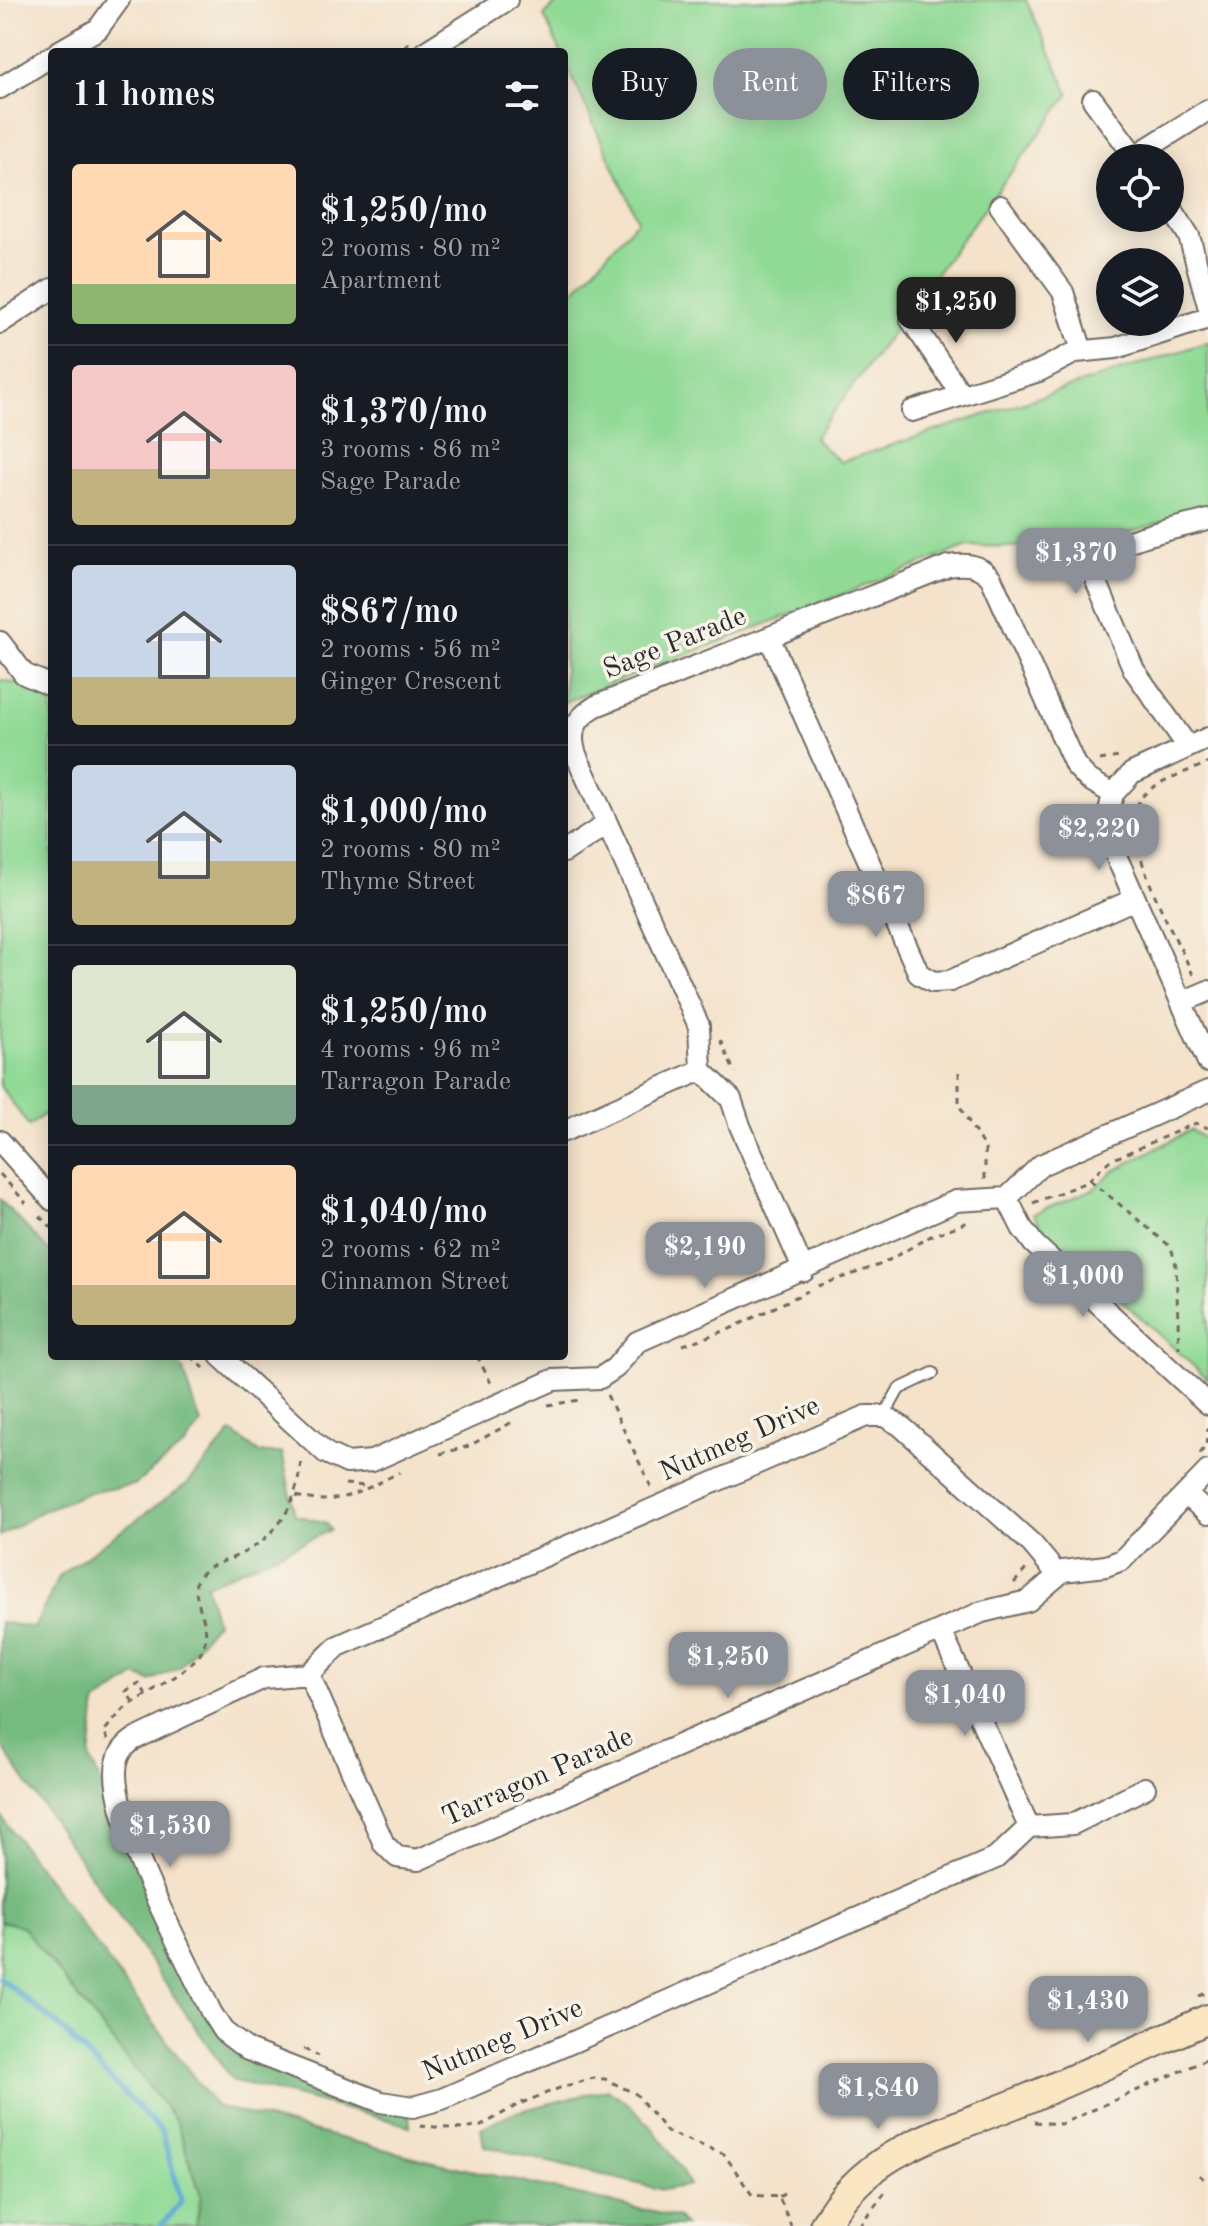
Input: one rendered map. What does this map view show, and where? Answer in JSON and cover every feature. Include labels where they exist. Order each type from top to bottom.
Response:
[{"type":"street","points":[[65,48],[98,29],[119,0]]},
{"type":"street","points":[[435,48],[507,0]]},
{"type":"street","points":[[0,88],[48,58]]},
{"type":"street","points":[[1093,100],[1125,144]]},
{"type":"street","points":[[1155,144],[1208,110]]},
{"type":"street","points":[[1000,206],[1063,292],[1082,351]]},
{"type":"street","points":[[1184,228],[1189,236],[1208,305]]},
{"type":"street","points":[[0,323],[48,292]]},
{"type":"street","points":[[912,411],[1039,371],[1082,351],[1116,348],[1208,318]]},
{"type":"street","points":[[911,320],[961,394]]},
{"type":"street","points":[[1188,747],[1134,670],[1091,569],[1100,554],[1116,546],[1208,520]]},
{"type":"street","name":"Sage Parade","points":[[701,1070],[699,1026],[573,748],[572,732],[581,716],[596,706],[948,566],[976,566],[987,573],[994,585],[1071,758],[1088,779],[1113,794]]},
{"type":"street","points":[[769,637],[919,974],[933,982],[950,981],[1135,899]]},
{"type":"street","points":[[0,642],[24,674],[48,684]]},
{"type":"street","points":[[1208,738],[1140,767],[1113,794],[1108,831],[1208,1062]]},
{"type":"street","points":[[568,849],[607,824]]},
{"type":"street","points":[[1182,1002],[1202,987]]},
{"type":"street","points":[[568,1129],[701,1070],[731,1099],[804,1271]]},
{"type":"street","points":[[1017,1202],[1041,1165],[1208,1091]]},
{"type":"street","points":[[0,1141],[48,1195]]},
{"type":"street","points":[[224,1360],[326,1453],[347,1463],[363,1462],[384,1456],[553,1380],[600,1378],[615,1368],[637,1342],[804,1271],[956,1201],[1017,1202]]},
{"type":"street","points":[[1017,1202],[1034,1244],[1208,1404]]},
{"type":"street","points":[[884,1416],[901,1426],[1032,1544],[1057,1574],[1069,1569],[1106,1566],[1122,1560],[1186,1494],[1203,1464]]},
{"type":"street","name":"Nutmeg Drive","points":[[884,1416],[860,1417],[338,1646],[309,1674],[264,1678],[127,1744],[119,1755],[116,1773],[120,1807],[204,1998],[223,2031],[248,2050],[395,2106],[413,2107],[442,2099],[990,1860],[1029,1827]]},
{"type":"street","points":[[1186,1494],[1208,1514]]},
{"type":"street","name":"Tarragon Parade","points":[[309,1674],[384,1844],[397,1857],[414,1860],[990,1609],[1028,1601],[1057,1574]]},
{"type":"street","points":[[941,1631],[1029,1827],[1073,1824],[1145,1788]]},
{"type":"street","points":[[824,2226],[847,2191],[873,2166],[893,2153],[968,2120],[1020,2102],[1208,2019]]},
{"type":"lane","points":[[884,1416],[899,1389],[933,1373]]},
{"type":"path","points":[[1096,766],[1098,760],[1121,756],[1124,761]]},
{"type":"path","points":[[1202,987],[1136,846],[1132,817],[1146,793],[1208,763]]},
{"type":"path","points":[[719,1036],[737,1079]]},
{"type":"path","points":[[959,1072],[959,1105],[985,1149],[985,1187]]},
{"type":"path","points":[[1017,1202],[1090,1180],[1109,1161],[1162,1136],[1196,1123],[1208,1128]]},
{"type":"path","points":[[1090,1180],[1171,1247],[1176,1265],[1176,1338],[1184,1357]]},
{"type":"path","points":[[675,1348],[730,1329],[839,1277],[882,1264],[960,1223],[981,1220]]},
{"type":"path","points":[[479,1360],[496,1393]]},
{"type":"path","points":[[599,1397],[615,1390]]},
{"type":"path","points":[[607,1395],[653,1492],[658,1490]]},
{"type":"path","points":[[536,1410],[592,1399]]},
{"type":"path","points":[[428,1458],[469,1446],[518,1418]]},
{"type":"path","points":[[1203,1464],[1208,1428]]},
{"type":"path","points":[[112,1744],[104,1735],[105,1729],[133,1702],[186,1669],[204,1648],[207,1625],[195,1588],[198,1576],[271,1535],[296,1496],[301,1456],[310,1464]]},
{"type":"path","points":[[296,1496],[323,1503],[340,1500],[403,1470]]},
{"type":"path","points":[[337,1481],[366,1486]]},
{"type":"path","points":[[1005,1587],[1016,1582],[1033,1563]]},
{"type":"path","points":[[133,1702],[126,1691],[139,1683],[146,1694]]},
{"type":"path","points":[[295,2049],[313,2052],[328,2063]]},
{"type":"path","points":[[1029,2122],[1061,2124],[1208,2059]]},
{"type":"path","points":[[415,2126],[472,2128],[562,2087],[593,2078],[605,2079],[636,2094],[667,2132],[724,2154],[752,2195],[779,2197],[788,2191]]},
{"type":"path","points":[[1199,2175],[1208,2183]]},
{"type":"path","points":[[859,2226],[889,2188]]},
{"type":"path","points":[[779,2197],[791,2226]]},
{"type":"green space","points":[[560,0],[1026,0],[1069,94],[814,438],[840,462],[1208,342],[1208,507],[1078,548],[968,546],[568,700],[568,298],[638,220],[568,68],[568,48],[559,48],[544,16]]},
{"type":"green space","points":[[0,680],[48,689],[48,1111],[29,1126],[0,1086]]},
{"type":"green space","points":[[1191,1130],[1208,1141],[1208,1379],[1046,1232],[1033,1214],[1094,1189],[1112,1172]]},
{"type":"green space","points":[[0,1200],[48,1250],[48,1360],[173,1360],[183,1369],[201,1424],[186,1444],[134,1485],[90,1492],[42,1511],[0,1536]]},
{"type":"green space","points":[[232,1432],[260,1453],[282,1453],[295,1515],[326,1523],[331,1530],[206,1585],[216,1622],[180,1667],[150,1681],[136,1676],[96,1703],[90,1759],[209,2015],[242,2056],[324,2083],[331,2097],[343,2091],[410,2115],[411,2126],[232,2080],[0,1744],[0,1622],[34,1628],[60,1575],[188,1483]]},
{"type":"green space","points":[[0,1815],[215,2106],[426,2160],[678,2218],[685,2226],[196,2226],[201,2195],[176,2121],[22,1926],[0,1921]]},
{"type":"green space","points":[[0,1921],[22,1926],[176,2121],[201,2195],[196,2226],[0,2226]]},
{"type":"green space","points":[[607,2089],[645,2119],[674,2157],[689,2185],[663,2190],[484,2146],[481,2128],[512,2113]]},
{"type":"waterway","points":[[0,1978],[60,2027],[162,2132],[181,2202],[161,2226]]}]
